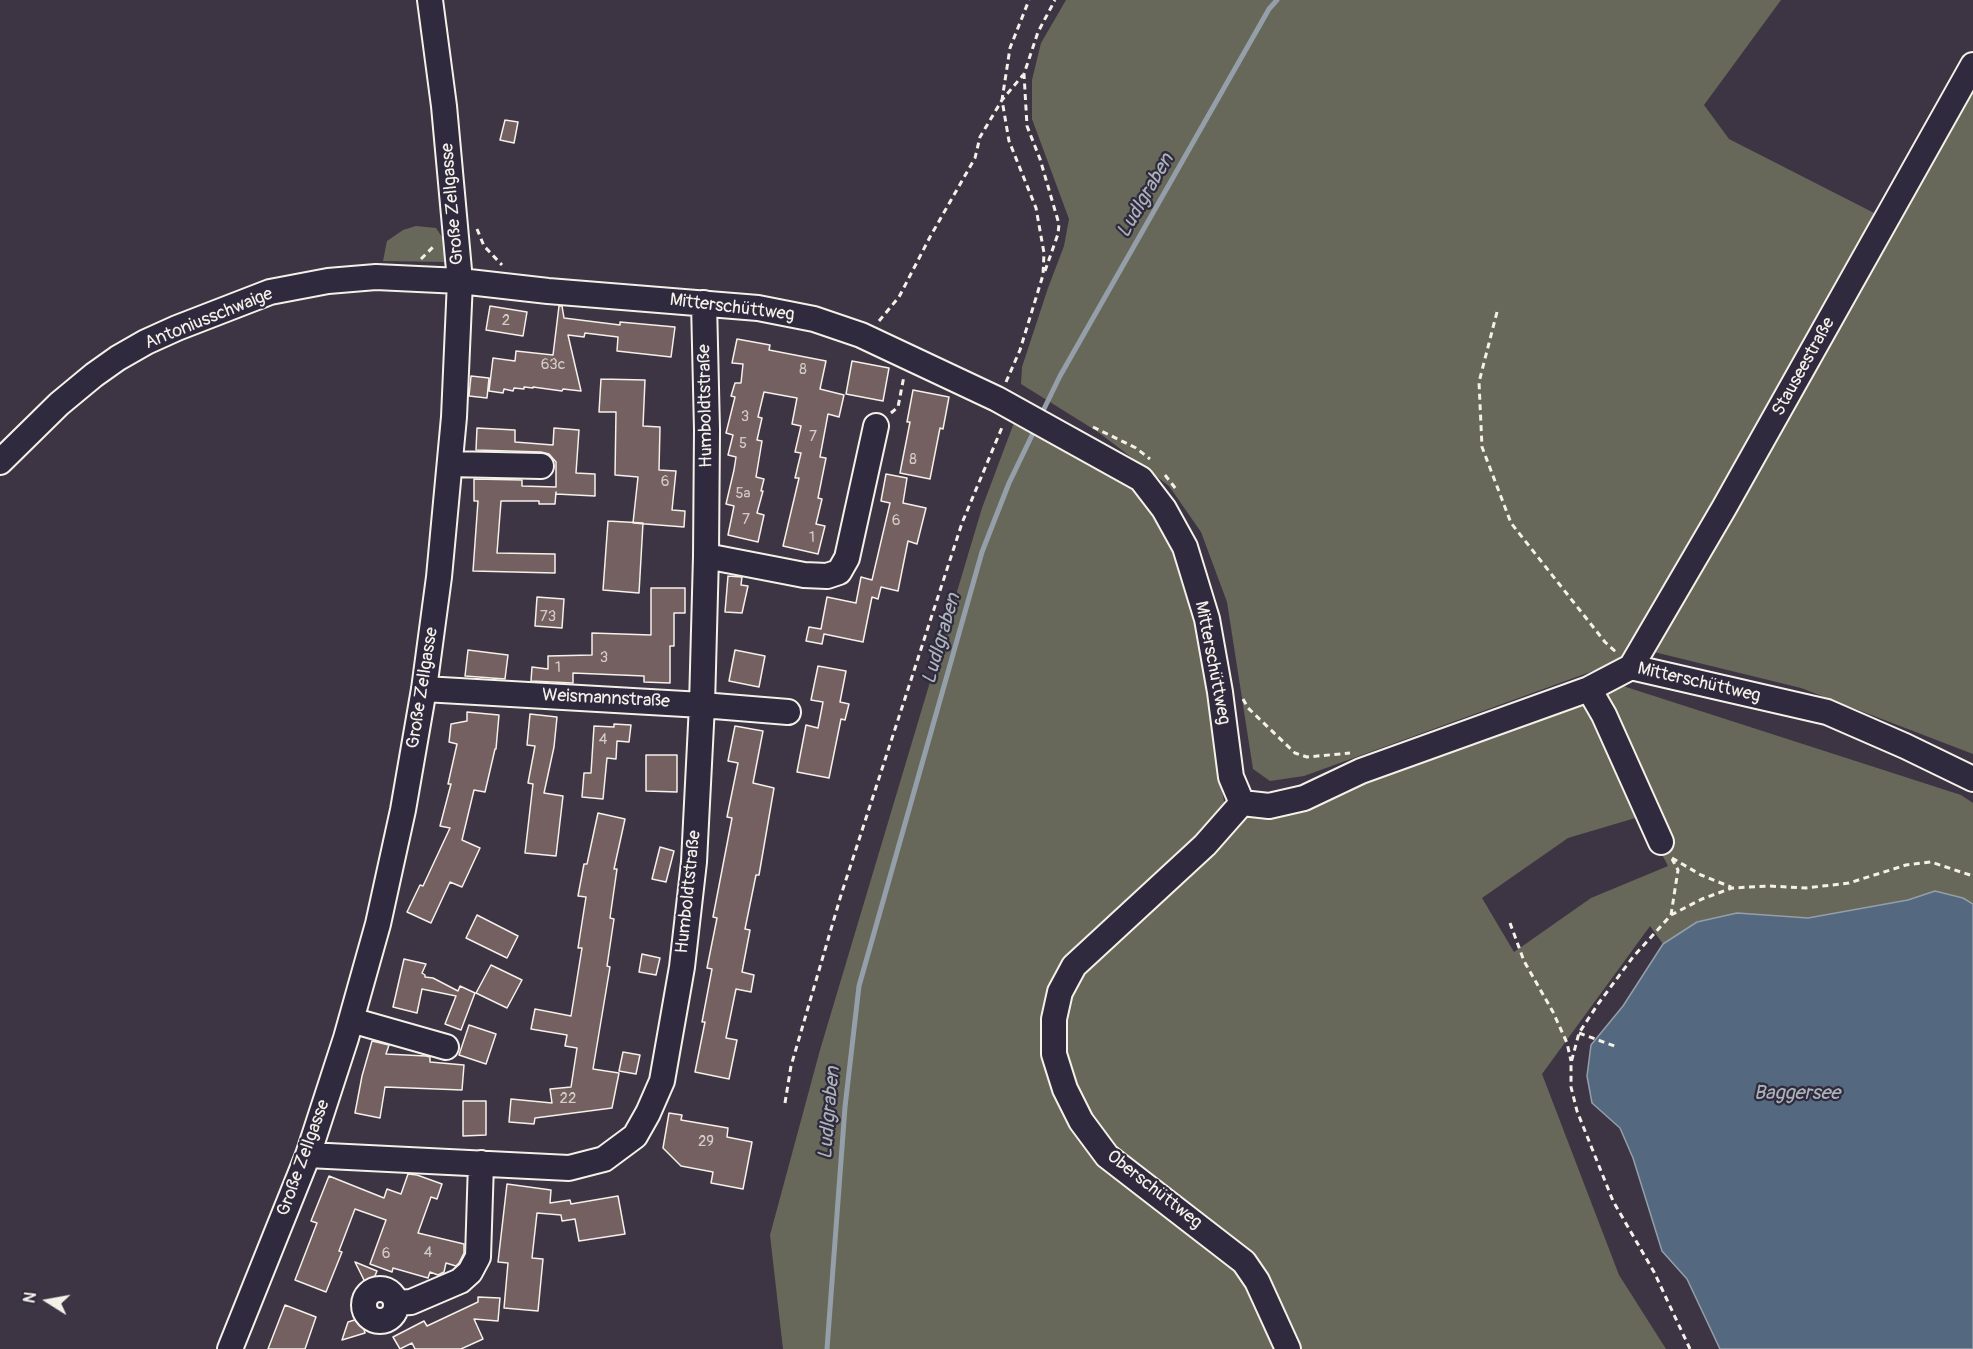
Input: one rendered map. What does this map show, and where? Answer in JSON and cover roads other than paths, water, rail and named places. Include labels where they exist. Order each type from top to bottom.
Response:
[{"type":"street","name":"Große Zellgasse","points":[[230,1349],[308,1155],[351,1020],[378,924],[403,810],[424,689],[439,577],[450,464],[460,281],[444,106],[430,0]]},
{"type":"street","name":"Stauseestraße","points":[[1631,667],[1724,508],[1973,65]]},
{"type":"street","name":"Antoniusschwaige","points":[[0,462],[59,404],[94,375],[146,342],[187,324],[270,292],[328,281],[376,278],[460,281]]},
{"type":"street","name":"Mitterschüttweg","points":[[460,281],[548,291],[758,308],[814,320],[861,334],[1009,405],[1140,479],[1164,509],[1185,547],[1207,619],[1220,692],[1231,777],[1242,803],[1269,806],[1304,798],[1361,771],[1589,689],[1631,667],[1827,712],[1973,779]]},
{"type":"street","name":"Humboldtstraße","points":[[308,1155],[569,1168],[604,1159],[635,1136],[648,1113],[662,1081],[682,967],[694,862],[702,705],[706,556],[707,430],[704,303]]},
{"type":"street","points":[[706,556],[804,575],[827,576],[839,572],[847,558],[876,426]]},
{"type":"street","points":[[450,464],[541,466]]},
{"type":"street","name":"Weismannstraße","points":[[424,689],[788,712]]},
{"type":"street","points":[[1589,689],[1604,715],[1661,842]]},
{"type":"street","name":"Oberschüttweg","points":[[1242,803],[1205,845],[1074,966],[1060,992],[1054,1019],[1054,1054],[1065,1089],[1081,1121],[1107,1156],[1244,1262],[1257,1281],[1288,1349]]},
{"type":"street","points":[[351,1020],[446,1047]]},
{"type":"street","points":[[396,1303],[411,1302],[460,1281],[470,1272],[478,1257],[481,1163]]},
{"type":"water","name":"Baggersee","points":[[1935,891],[1963,898],[1973,904],[1973,1349],[1720,1349],[1687,1279],[1662,1251],[1633,1158],[1620,1128],[1592,1103],[1587,1076],[1591,1045],[1623,1006],[1663,944],[1697,922],[1737,913],[1808,918],[1908,900]]},
{"type":"waterway","name":"Ludlgraben","points":[[1041,415],[1060,376],[1269,9],[1277,0]]},
{"type":"waterway","name":"Ludlgraben","points":[[827,1349],[845,1107],[859,986],[982,552],[1009,483],[1036,427]]}]
